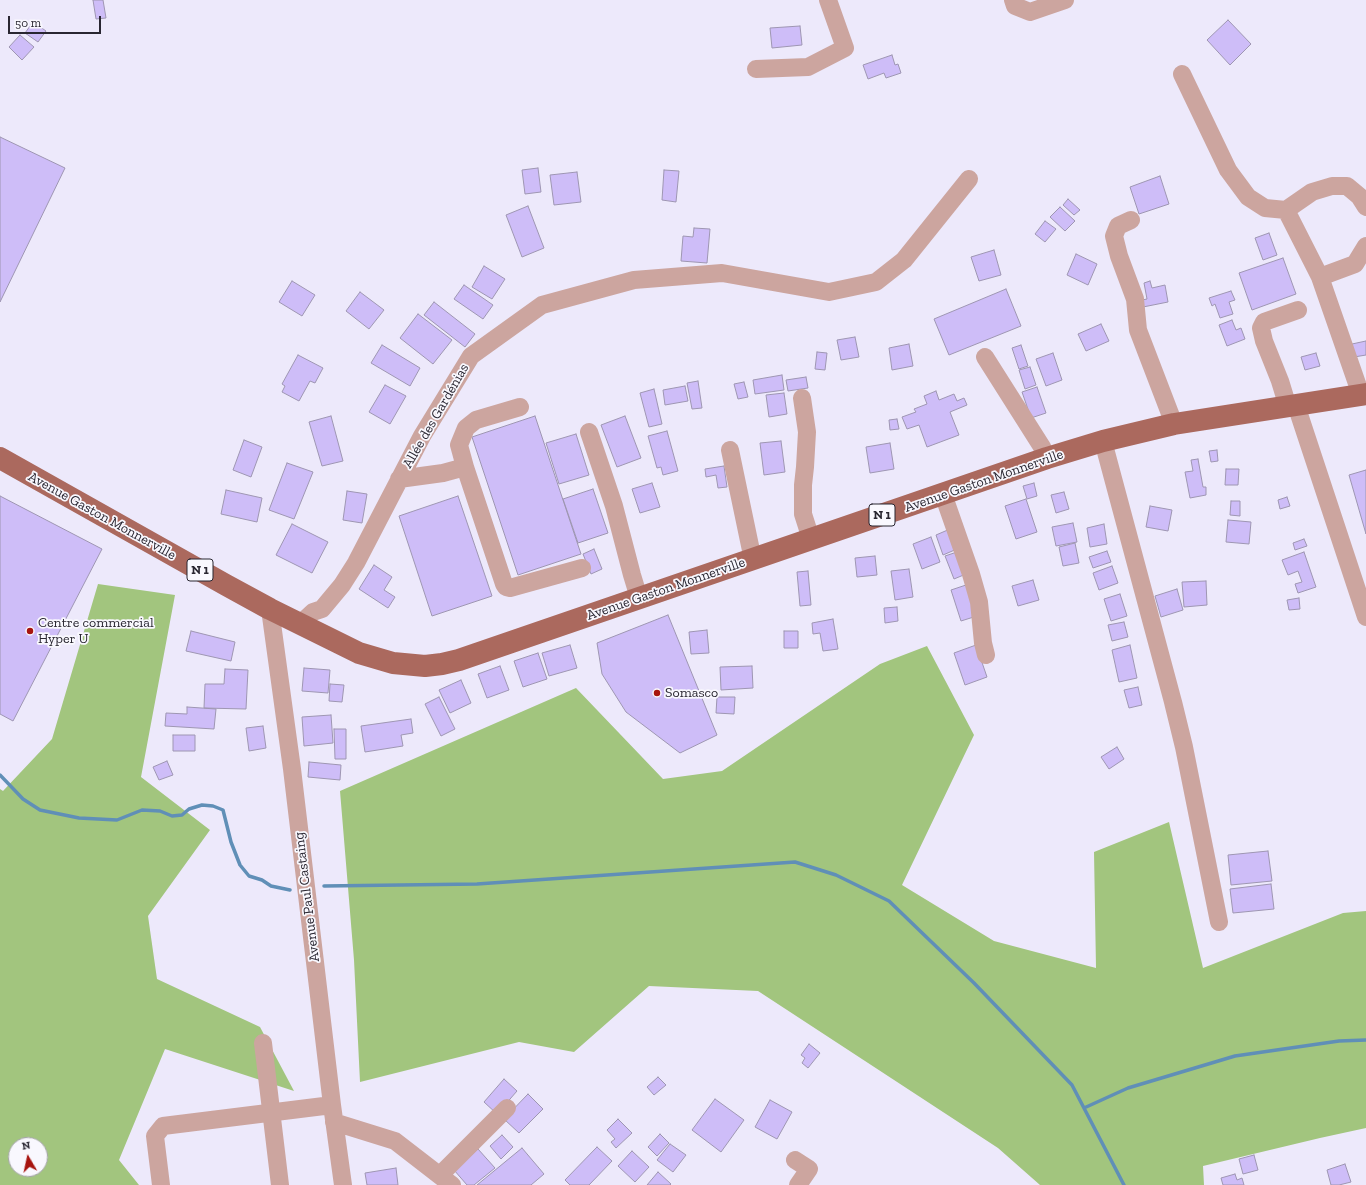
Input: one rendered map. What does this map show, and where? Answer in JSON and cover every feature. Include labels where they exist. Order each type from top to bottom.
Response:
[{"type":"main road","name":"Avenue Gaston Monnerville","points":[[0,458],[270,609],[359,653],[378,660],[406,665],[425,666],[459,660],[1047,458],[1103,441],[1174,424],[1363,395]]},
{"type":"street","points":[[756,69],[808,66],[845,48],[828,0]]},
{"type":"street","points":[[1012,0],[1015,6],[1030,12],[1065,0]]},
{"type":"street","points":[[1182,74],[1228,170],[1248,197],[1265,208],[1286,210],[1312,192],[1332,186],[1347,186],[1359,196],[1366,207]]},
{"type":"street","name":"Allée des Gardénias","points":[[300,624],[313,612],[322,609],[342,585],[369,540],[422,436],[471,356],[542,305],[634,280],[722,273],[829,292],[876,282],[904,260],[969,179]]},
{"type":"street","points":[[1286,210],[1320,277],[1363,395]]},
{"type":"street","points":[[1131,220],[1118,226],[1114,236],[1119,256],[1135,298],[1138,330],[1174,424]]},
{"type":"street","points":[[1320,277],[1355,264],[1366,246]]},
{"type":"street","points":[[1298,310],[1264,322],[1261,328],[1264,341],[1292,406],[1366,617]]},
{"type":"street","points":[[985,357],[1042,447],[1047,458]]},
{"type":"street","points":[[802,398],[806,432],[805,467],[802,492],[803,514],[811,540]]},
{"type":"street","points":[[520,407],[476,420],[466,428],[459,445],[504,584],[506,587],[510,588],[582,568]]},
{"type":"street","points":[[590,432],[614,506],[639,598]]},
{"type":"street","points":[[1103,441],[1175,709],[1219,922]]},
{"type":"street","points":[[730,450],[753,560]]},
{"type":"street","points":[[399,479],[443,473],[465,467]]},
{"type":"street","points":[[943,494],[965,554],[977,594],[986,655]]},
{"type":"street","name":"Avenue Paul Castaing","points":[[270,609],[292,769],[333,1114],[343,1185]]},
{"type":"street","points":[[263,1043],[280,1185]]},
{"type":"street","points":[[161,1185],[155,1136],[163,1126],[271,1113],[333,1114],[395,1140],[446,1180],[507,1108]]},
{"type":"street","points":[[795,1160],[809,1169],[798,1185]]},
{"type":"green space","points":[[98,584],[175,595],[141,777],[210,830],[148,916],[157,979],[260,1027],[294,1091],[165,1049],[119,1160],[139,1185],[0,1185],[0,789],[3,791],[52,739]]},
{"type":"green space","points":[[927,646],[974,735],[902,885],[994,941],[1096,968],[1094,852],[1169,822],[1203,968],[1343,913],[1366,911],[1366,1128],[1203,1166],[1204,1185],[1040,1185],[998,1148],[758,991],[649,986],[574,1052],[519,1042],[360,1082],[354,960],[340,791],[576,688],[663,779],[722,771],[880,664]]},
{"type":"building","points":[[93,0],[103,0],[106,18],[96,19]]},
{"type":"building","points":[[1228,20],[1251,44],[1230,65],[1207,40]]},
{"type":"building","points":[[33,22],[46,31],[38,42],[25,33]]},
{"type":"building","points":[[800,26],[802,45],[772,48],[770,28]]},
{"type":"building","points":[[20,35],[34,47],[22,60],[9,47]]},
{"type":"building","points":[[892,55],[895,65],[898,64],[901,73],[886,78],[884,73],[868,79],[863,65]]},
{"type":"building","points":[[0,137],[65,168],[0,302]]},
{"type":"building","points":[[538,168],[541,192],[525,194],[522,170]]},
{"type":"building","points":[[664,170],[679,171],[676,202],[662,200]]},
{"type":"building","points":[[577,172],[581,202],[554,205],[550,175]]},
{"type":"building","points":[[1160,176],[1169,204],[1139,214],[1130,187]]},
{"type":"building","points":[[1068,199],[1080,210],[1074,215],[1063,205]]},
{"type":"building","points":[[528,206],[544,248],[522,257],[506,215]]},
{"type":"building","points":[[1060,207],[1075,221],[1065,231],[1050,217]]},
{"type":"building","points":[[1045,221],[1056,229],[1045,242],[1035,234]]},
{"type":"building","points":[[694,228],[710,229],[707,263],[681,261],[683,236],[693,237]]},
{"type":"building","points":[[1269,233],[1277,255],[1263,260],[1255,238]]},
{"type":"building","points":[[994,250],[1001,275],[979,281],[971,257]]},
{"type":"building","points":[[1076,254],[1097,264],[1088,285],[1067,275]]},
{"type":"building","points":[[1283,258],[1296,294],[1252,310],[1239,273]]},
{"type":"building","points":[[484,266],[505,279],[492,299],[472,287]]},
{"type":"building","points":[[292,281],[315,295],[302,316],[279,302]]},
{"type":"building","points":[[1150,281],[1152,288],[1165,285],[1168,302],[1143,307],[1142,300],[1147,299],[1144,283]]},
{"type":"building","points":[[464,285],[493,305],[483,319],[454,299]]},
{"type":"building","points":[[1006,289],[1021,326],[949,355],[934,319]]},
{"type":"building","points":[[1231,291],[1235,300],[1229,302],[1233,314],[1220,318],[1215,304],[1212,306],[1209,298]]},
{"type":"building","points":[[360,292],[384,310],[369,329],[346,311]]},
{"type":"building","points":[[434,302],[475,334],[465,347],[424,315]]},
{"type":"building","points":[[418,314],[452,340],[433,364],[400,338]]},
{"type":"building","points":[[1232,320],[1236,330],[1241,328],[1245,339],[1227,346],[1219,325]]},
{"type":"building","points":[[1101,324],[1109,341],[1086,351],[1078,334]]},
{"type":"building","points":[[855,337],[859,357],[841,360],[837,340]]},
{"type":"building","points":[[1366,341],[1366,355],[1354,357],[1352,344]]},
{"type":"building","points":[[909,344],[913,366],[892,370],[889,348]]},
{"type":"building","points":[[382,345],[420,368],[410,386],[371,363]]},
{"type":"building","points":[[1021,345],[1028,366],[1019,369],[1012,348]]},
{"type":"building","points":[[817,352],[827,353],[825,370],[815,369]]},
{"type":"building","points":[[1053,353],[1062,380],[1046,386],[1036,359]]},
{"type":"building","points":[[1316,353],[1320,366],[1305,370],[1301,357]]},
{"type":"building","points":[[298,355],[323,368],[315,383],[310,381],[299,401],[282,392],[285,386],[282,384]]},
{"type":"building","points":[[1030,367],[1036,385],[1025,389],[1019,370]]},
{"type":"building","points":[[782,375],[784,390],[755,394],[753,380]]},
{"type":"building","points":[[806,377],[808,388],[788,391],[786,380]]},
{"type":"building","points":[[698,381],[702,408],[692,409],[687,383]]},
{"type":"building","points":[[744,382],[748,397],[738,399],[734,384]]},
{"type":"building","points":[[385,385],[406,396],[390,424],[369,412]]},
{"type":"building","points":[[685,386],[688,401],[665,405],[663,390]]},
{"type":"building","points":[[1037,387],[1046,413],[1031,418],[1022,392]]},
{"type":"building","points":[[654,389],[662,424],[649,427],[640,393]]},
{"type":"building","points":[[936,391],[939,400],[954,394],[957,401],[964,398],[967,405],[950,412],[959,435],[927,447],[919,425],[907,429],[902,417],[916,412],[914,409],[927,404],[924,396]]},
{"type":"building","points":[[784,393],[787,414],[769,417],[766,395]]},
{"type":"building","points":[[331,416],[343,461],[322,466],[309,422]]},
{"type":"building","points":[[535,416],[581,554],[518,575],[472,437]]},
{"type":"building","points":[[625,416],[641,458],[617,467],[601,425]]},
{"type":"building","points":[[897,419],[899,429],[890,430],[889,420]]},
{"type":"building","points":[[667,431],[678,471],[663,475],[661,467],[657,468],[648,436]]},
{"type":"building","points":[[576,434],[589,475],[559,484],[546,443]]},
{"type":"building","points":[[244,440],[262,447],[251,477],[233,470]]},
{"type":"building","points":[[781,441],[785,472],[764,475],[760,443]]},
{"type":"building","points":[[890,443],[894,469],[870,473],[866,447]]},
{"type":"building","points":[[1217,450],[1218,461],[1211,462],[1209,451]]},
{"type":"building","points":[[1198,459],[1203,487],[1206,487],[1206,495],[1190,498],[1185,472],[1193,471],[1191,460]]},
{"type":"building","points":[[287,463],[313,472],[294,519],[269,510]]},
{"type":"building","points":[[724,466],[727,487],[718,488],[716,475],[706,477],[705,469]]},
{"type":"building","points":[[1226,469],[1239,469],[1238,485],[1225,485]]},
{"type":"building","points":[[1366,470],[1366,534],[1349,475]]},
{"type":"building","points":[[652,483],[660,507],[640,513],[632,489]]},
{"type":"building","points":[[1034,483],[1037,496],[1027,499],[1023,486]]},
{"type":"building","points":[[593,489],[608,533],[578,543],[563,499]]},
{"type":"building","points":[[226,490],[262,498],[257,522],[221,514]]},
{"type":"building","points":[[347,491],[367,494],[362,523],[343,520]]},
{"type":"building","points":[[1064,492],[1069,509],[1056,513],[1051,495]]},
{"type":"building","name":"Centre commercial Hyper U","points":[[0,496],[102,549],[13,721],[0,714]]},
{"type":"building","points":[[458,496],[492,596],[432,616],[399,516]]},
{"type":"building","points":[[1287,497],[1290,506],[1280,509],[1278,500]]},
{"type":"building","points":[[1026,499],[1037,532],[1016,539],[1005,506]]},
{"type":"building","points":[[1231,501],[1240,501],[1240,516],[1230,515]]},
{"type":"building","points":[[1150,506],[1172,510],[1168,531],[1146,527]]},
{"type":"building","points":[[1228,520],[1251,522],[1249,544],[1226,542]]},
{"type":"building","points":[[1073,523],[1077,542],[1056,546],[1052,527]]},
{"type":"building","points":[[292,524],[328,542],[312,573],[276,555]]},
{"type":"building","points":[[1104,524],[1107,544],[1090,547],[1087,528]]},
{"type":"building","points":[[950,529],[957,549],[943,555],[936,535]]},
{"type":"building","points":[[931,537],[940,562],[922,569],[913,544]]},
{"type":"building","points":[[1304,539],[1307,546],[1295,550],[1293,543]]},
{"type":"building","points":[[1075,543],[1079,563],[1063,566],[1059,547]]},
{"type":"building","points":[[594,549],[602,569],[591,574],[583,554]]},
{"type":"building","points":[[1107,551],[1111,562],[1093,568],[1089,557]]},
{"type":"building","points":[[957,552],[966,574],[954,579],[945,556]]},
{"type":"building","points":[[1304,552],[1316,587],[1298,593],[1295,584],[1302,582],[1298,571],[1288,575],[1282,560]]},
{"type":"building","points":[[875,556],[877,575],[857,577],[855,558]]},
{"type":"building","points":[[374,565],[392,577],[384,590],[395,597],[388,608],[359,589]]},
{"type":"building","points":[[1112,566],[1118,583],[1099,590],[1093,573]]},
{"type":"building","points":[[909,569],[913,597],[895,600],[891,571]]},
{"type":"building","points":[[808,571],[811,605],[800,606],[797,572]]},
{"type":"building","points":[[1033,580],[1039,600],[1018,606],[1012,586]]},
{"type":"building","points":[[1206,581],[1207,605],[1184,607],[1182,582]]},
{"type":"building","points":[[969,584],[980,615],[961,621],[951,590]]},
{"type":"building","points":[[1177,589],[1183,610],[1161,617],[1155,596]]},
{"type":"building","points":[[1120,594],[1127,616],[1111,621],[1104,599]]},
{"type":"building","points":[[1299,598],[1300,609],[1289,610],[1287,600]]},
{"type":"building","points":[[897,607],[898,621],[885,623],[884,608]]},
{"type":"building","name":"Somasco","points":[[668,615],[717,735],[680,753],[626,712],[602,674],[597,643]]},
{"type":"building","points":[[833,619],[838,649],[823,651],[820,633],[813,634],[812,623]]},
{"type":"building","points":[[1124,622],[1128,637],[1112,641],[1108,625]]},
{"type":"building","points":[[707,630],[709,653],[691,654],[689,632]]},
{"type":"building","points":[[191,631],[235,642],[231,661],[186,651]]},
{"type":"building","points":[[784,631],[798,631],[798,648],[784,648]]},
{"type":"building","points":[[570,645],[577,668],[549,676],[542,653]]},
{"type":"building","points":[[976,645],[987,677],[965,685],[954,653]]},
{"type":"building","points":[[1130,645],[1137,678],[1119,682],[1112,650]]},
{"type":"building","points":[[538,653],[547,679],[523,687],[514,661]]},
{"type":"building","points":[[500,666],[509,690],[487,698],[478,674]]},
{"type":"building","points":[[752,666],[753,688],[721,690],[720,667]]},
{"type":"building","points":[[304,668],[330,670],[328,693],[302,691]]},
{"type":"building","points":[[225,669],[248,670],[246,709],[204,708],[205,684],[224,684]]},
{"type":"building","points":[[461,680],[471,703],[450,713],[439,690]]},
{"type":"building","points":[[330,684],[344,685],[342,702],[329,701]]},
{"type":"building","points":[[1138,687],[1142,705],[1129,708],[1124,690]]},
{"type":"building","points":[[439,697],[455,729],[441,736],[425,704]]},
{"type":"building","points":[[717,697],[735,697],[734,714],[716,713]]},
{"type":"building","points":[[187,707],[216,709],[214,729],[165,726],[166,713],[187,714]]},
{"type":"building","points":[[331,715],[333,743],[304,746],[302,717]]},
{"type":"building","points":[[411,719],[413,733],[401,735],[403,746],[365,752],[361,726]]},
{"type":"building","points":[[263,726],[266,748],[249,751],[246,728]]},
{"type":"building","points":[[334,729],[346,729],[346,759],[335,759]]},
{"type":"building","points":[[173,735],[195,735],[195,751],[173,751]]},
{"type":"building","points":[[1117,747],[1124,759],[1109,769],[1101,757]]},
{"type":"building","points":[[167,761],[173,775],[159,780],[153,767]]},
{"type":"building","points":[[309,762],[341,765],[340,780],[308,777]]},
{"type":"building","points":[[1268,851],[1272,881],[1231,885],[1228,855]]},
{"type":"building","points":[[1271,884],[1274,909],[1233,913],[1230,889]]},
{"type":"building","points":[[809,1044],[820,1053],[808,1068],[802,1063],[805,1058],[801,1055]]},
{"type":"building","points":[[658,1077],[666,1085],[654,1095],[647,1087]]},
{"type":"building","points":[[504,1079],[517,1091],[497,1114],[484,1102]]},
{"type":"building","points":[[528,1094],[543,1109],[519,1133],[504,1119]]},
{"type":"building","points":[[715,1099],[744,1120],[721,1152],[692,1130]]},
{"type":"building","points":[[770,1100],[792,1112],[777,1139],[755,1127]]},
{"type":"building","points":[[618,1119],[632,1133],[616,1148],[611,1142],[615,1139],[607,1130]]},
{"type":"building","points":[[660,1134],[669,1143],[657,1156],[648,1147]]},
{"type":"building","points":[[502,1135],[513,1147],[501,1159],[490,1146]]},
{"type":"building","points":[[670,1144],[686,1155],[673,1172],[657,1160]]},
{"type":"building","points":[[597,1147],[612,1161],[589,1185],[570,1185],[565,1180]]},
{"type":"building","points":[[522,1148],[544,1174],[531,1185],[477,1185]]},
{"type":"building","points":[[478,1149],[495,1168],[474,1185],[467,1185],[454,1170]]},
{"type":"building","points":[[632,1151],[649,1167],[635,1182],[618,1166]]},
{"type":"building","points":[[1254,1155],[1258,1170],[1243,1174],[1239,1159]]},
{"type":"building","points":[[1345,1164],[1351,1182],[1331,1185],[1327,1170]]},
{"type":"building","points":[[396,1168],[398,1185],[367,1185],[365,1173]]},
{"type":"building","points":[[658,1172],[671,1184],[670,1185],[647,1185]]},
{"type":"building","points":[[1235,1174],[1237,1180],[1242,1178],[1244,1185],[1223,1185],[1221,1178]]},
{"type":"waterway","points":[[0,775],[23,799],[40,810],[79,818],[117,820],[142,810],[160,811],[172,816],[182,815],[189,809],[202,805],[213,806],[223,810],[231,842],[240,865],[249,876],[262,880],[271,886],[290,890]]},
{"type":"waterway","points":[[324,886],[477,884],[795,862],[836,875],[889,901],[974,983],[1072,1085],[1124,1185]]},
{"type":"waterway","points":[[1084,1108],[1128,1088],[1235,1056],[1339,1041],[1366,1040]]},
{"type":"place","name":"Centre commercial Hyper U","points":[[30,631]]},
{"type":"place","name":"Somasco","points":[[657,693]]}]
